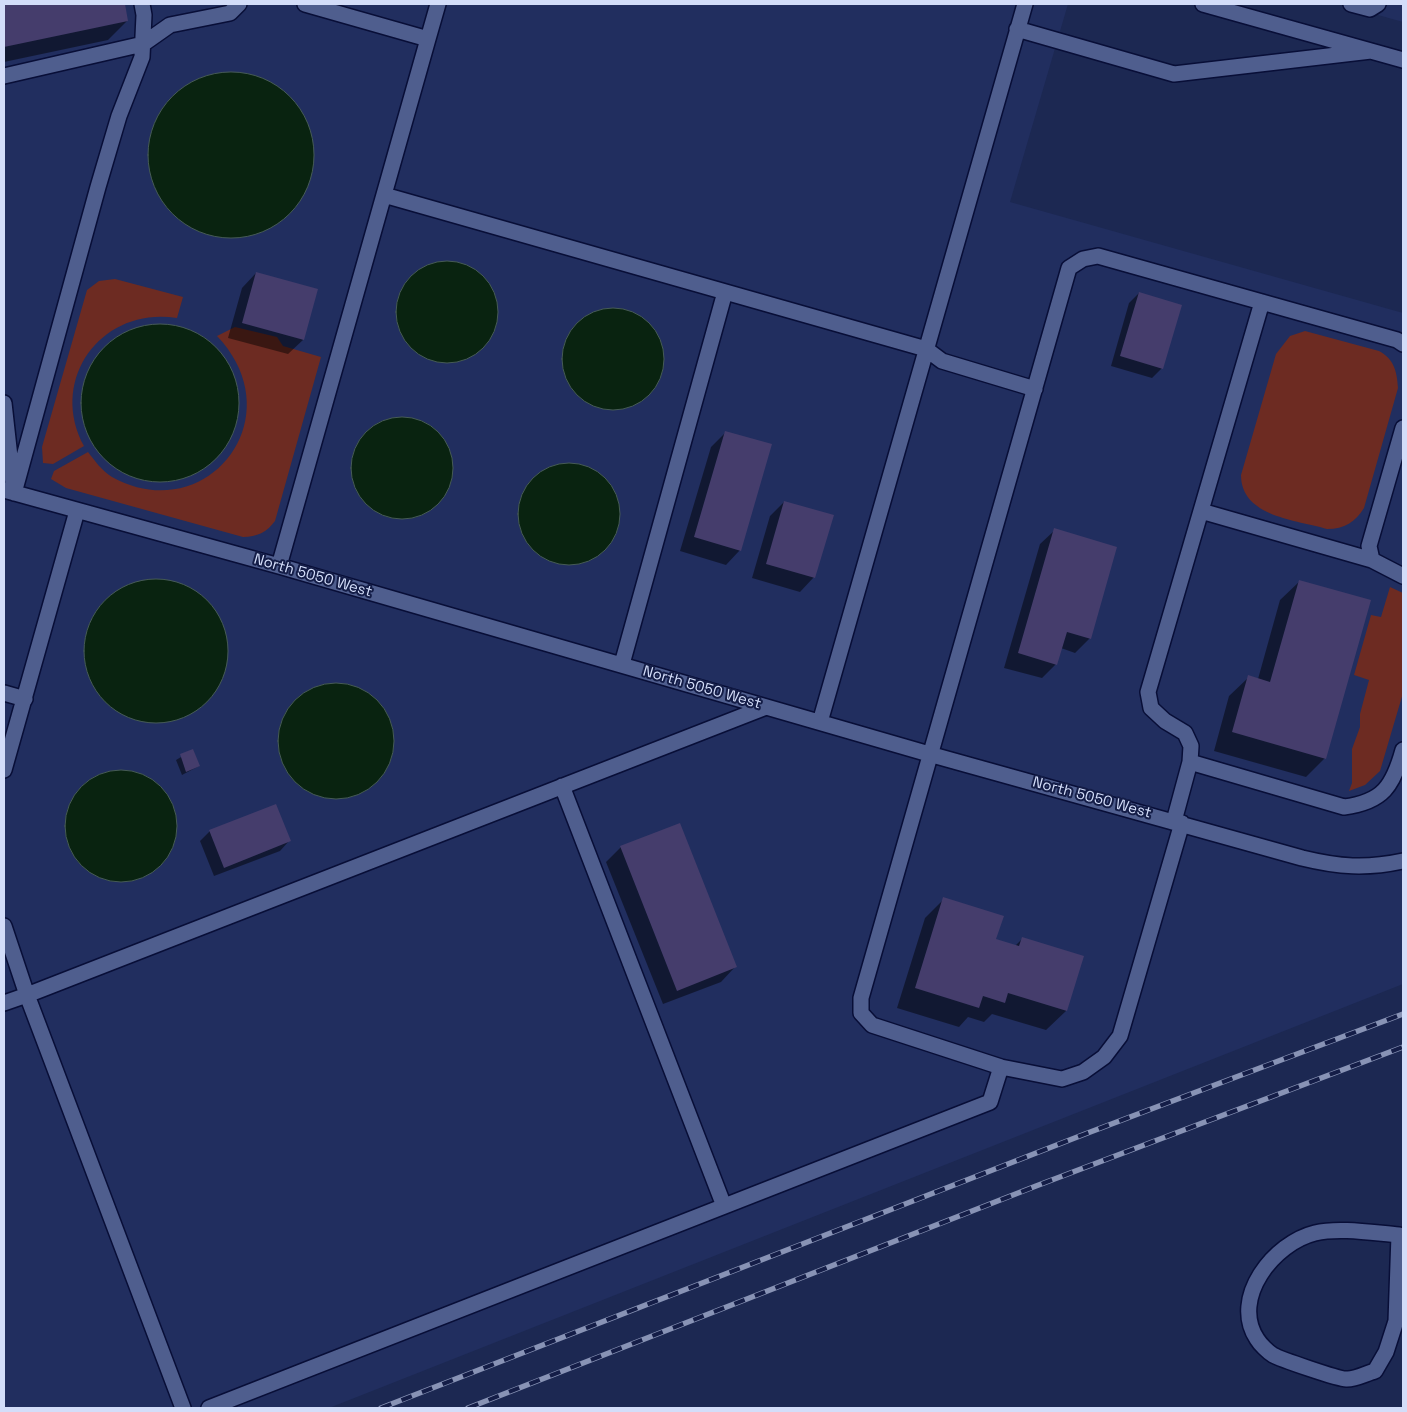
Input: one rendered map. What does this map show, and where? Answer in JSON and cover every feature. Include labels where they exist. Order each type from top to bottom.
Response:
[{"type":"lane","points":[[9,491],[119,116],[142,57],[144,15],[142,4]]},
{"type":"lane","points":[[4,76],[143,44],[170,25],[230,14],[239,4]]},
{"type":"lane","points":[[305,4],[428,39]]},
{"type":"lane","points":[[279,566],[438,4]]},
{"type":"lane","points":[[820,722],[1025,4]]},
{"type":"lane","points":[[1203,4],[1403,60]]},
{"type":"lane","points":[[1351,4],[1370,9],[1378,4]]},
{"type":"lane","points":[[1018,29],[1174,74],[1371,51]]},
{"type":"lane","points":[[384,195],[926,349],[942,361],[1035,389]]},
{"type":"lane","points":[[1262,302],[1148,692],[1151,708],[1165,721],[1185,732],[1190,746],[1190,762],[1178,822],[1120,1036],[1104,1058],[1083,1072],[1062,1079],[1001,1068],[872,1025],[861,1013],[861,998],[1069,268],[1083,259],[1098,256],[1262,302],[1397,340],[1403,344]]},
{"type":"lane","points":[[622,664],[726,292]]},
{"type":"lane","points":[[4,403],[9,491]]},
{"type":"lane","points":[[1372,560],[1370,546],[1403,428]]},
{"type":"lane","name":"North 5050 West","points":[[9,491],[279,566],[930,754],[1338,866],[1382,866],[1403,861]]},
{"type":"lane","points":[[1202,510],[1372,560],[1403,576]]},
{"type":"lane","points":[[4,770],[77,511]]},
{"type":"lane","points":[[4,693],[25,699]]},
{"type":"lane","points":[[4,1003],[766,707]]},
{"type":"lane","points":[[1190,762],[1344,806],[1364,804],[1391,784],[1397,772],[1403,750]]},
{"type":"lane","points":[[562,786],[724,1206]]},
{"type":"lane","points":[[4,926],[27,995],[183,1408]]},
{"type":"lane","points":[[209,1408],[990,1102],[1001,1068]]},
{"type":"lane","points":[[1350,1231],[1401,1236],[1396,1321],[1386,1352],[1375,1371],[1346,1380],[1273,1355],[1256,1339],[1249,1317],[1251,1294],[1268,1262],[1289,1245],[1315,1233],[1350,1231]]},
{"type":"shaded area","points":[[4,4],[1068,4],[1010,202],[1403,313],[1403,984],[329,1408],[4,1408]]},
{"type":"shaded area","points":[[1339,4],[1403,4],[1403,22]]},
{"type":"shaded area","points":[[239,72],[255,75],[270,81],[290,96],[308,123],[313,139],[313,171],[308,187],[290,214],[270,229],[255,235],[223,238],[207,235],[192,229],[167,208],[157,194],[151,179],[148,147],[151,131],[157,116],[178,91],[192,81],[207,75]]},
{"type":"shaded area","points":[[447,261],[466,265],[483,276],[494,293],[498,312],[494,331],[483,348],[466,359],[447,363],[428,359],[411,348],[400,331],[396,312],[400,293],[411,276],[428,265]]},
{"type":"shaded area","points":[[115,279],[183,297],[177,318],[150,317],[126,324],[105,336],[89,352],[78,373],[73,396],[75,421],[84,446],[53,464],[43,463],[42,447],[87,290],[99,281]]},
{"type":"shaded area","points":[[613,308],[632,312],[649,323],[660,340],[664,359],[660,378],[649,395],[632,406],[613,410],[594,406],[577,395],[566,378],[562,359],[566,340],[577,323],[594,312]]},
{"type":"shaded area","points":[[168,324],[183,327],[197,333],[216,347],[226,359],[236,380],[239,403],[236,426],[226,447],[216,459],[204,469],[183,479],[168,482],[152,482],[137,479],[116,469],[94,447],[82,418],[81,395],[84,380],[94,359],[116,337],[145,325]]},
{"type":"shaded area","points":[[235,327],[277,337],[283,346],[321,357],[275,521],[269,528],[257,535],[243,537],[66,488],[51,479],[54,471],[88,452],[108,475],[147,489],[179,488],[207,477],[229,457],[243,430],[247,400],[239,368],[217,336]]},
{"type":"shaded area","points":[[1305,331],[1379,351],[1394,366],[1397,376],[1398,388],[1364,508],[1349,524],[1333,529],[1287,519],[1260,508],[1250,500],[1243,489],[1241,475],[1276,354],[1290,336]]},
{"type":"shaded area","points":[[402,417],[421,421],[438,432],[449,449],[453,468],[449,487],[438,504],[421,515],[402,519],[383,515],[366,504],[355,487],[351,468],[355,449],[366,432],[383,421]]},
{"type":"shaded area","points":[[569,463],[588,467],[605,478],[616,495],[620,514],[616,533],[605,550],[588,561],[569,565],[550,561],[533,550],[522,533],[518,514],[522,495],[533,478],[550,467]]},
{"type":"shaded area","points":[[156,579],[184,584],[207,600],[223,623],[228,651],[223,679],[207,702],[184,718],[156,723],[128,718],[105,702],[89,679],[84,651],[89,623],[105,600],[128,584]]},
{"type":"shaded area","points":[[1390,587],[1403,593],[1403,693],[1380,771],[1365,785],[1349,791],[1352,783],[1352,749],[1360,727],[1360,714],[1369,680],[1354,675],[1371,615],[1381,617]]},
{"type":"shaded area","points":[[336,683],[358,687],[368,692],[377,700],[385,709],[390,719],[394,741],[390,763],[385,773],[377,782],[368,790],[358,795],[336,799],[314,795],[304,790],[295,782],[287,773],[282,763],[278,741],[282,719],[287,709],[295,700],[304,692],[314,687]]},
{"type":"shaded area","points":[[121,770],[132,771],[142,775],[160,787],[172,805],[176,815],[176,837],[172,847],[160,865],[142,877],[132,881],[121,882],[110,881],[100,877],[82,865],[70,847],[66,837],[65,826],[66,815],[70,805],[82,787],[100,775],[110,771]]},
{"type":"building","points":[[4,4],[125,4],[128,21],[4,47]]},
{"type":"building","points":[[256,272],[318,289],[304,340],[242,323]]},
{"type":"building","points":[[1139,292],[1182,305],[1163,369],[1120,356]]},
{"type":"building","points":[[725,431],[772,444],[741,551],[694,537]]},
{"type":"building","points":[[784,501],[834,515],[815,578],[766,564]]},
{"type":"building","points":[[1054,528],[1117,547],[1091,639],[1067,632],[1057,665],[1018,653]]},
{"type":"building","points":[[1299,580],[1371,600],[1326,759],[1232,732],[1248,675],[1270,682]]},
{"type":"building","points":[[193,749],[200,766],[186,772],[180,754]]},
{"type":"building","points":[[276,804],[291,841],[224,868],[209,830]]},
{"type":"building","points":[[680,823],[737,967],[677,991],[620,846]]},
{"type":"building","points":[[943,897],[1004,916],[996,939],[1019,946],[1022,937],[1084,956],[1067,1011],[1008,993],[1005,1003],[983,996],[979,1008],[915,988]]},
{"type":"railway","points":[[381,1408],[1085,1134],[1403,1014]]},
{"type":"railway","points":[[468,1408],[1036,1186],[1403,1047]]}]
